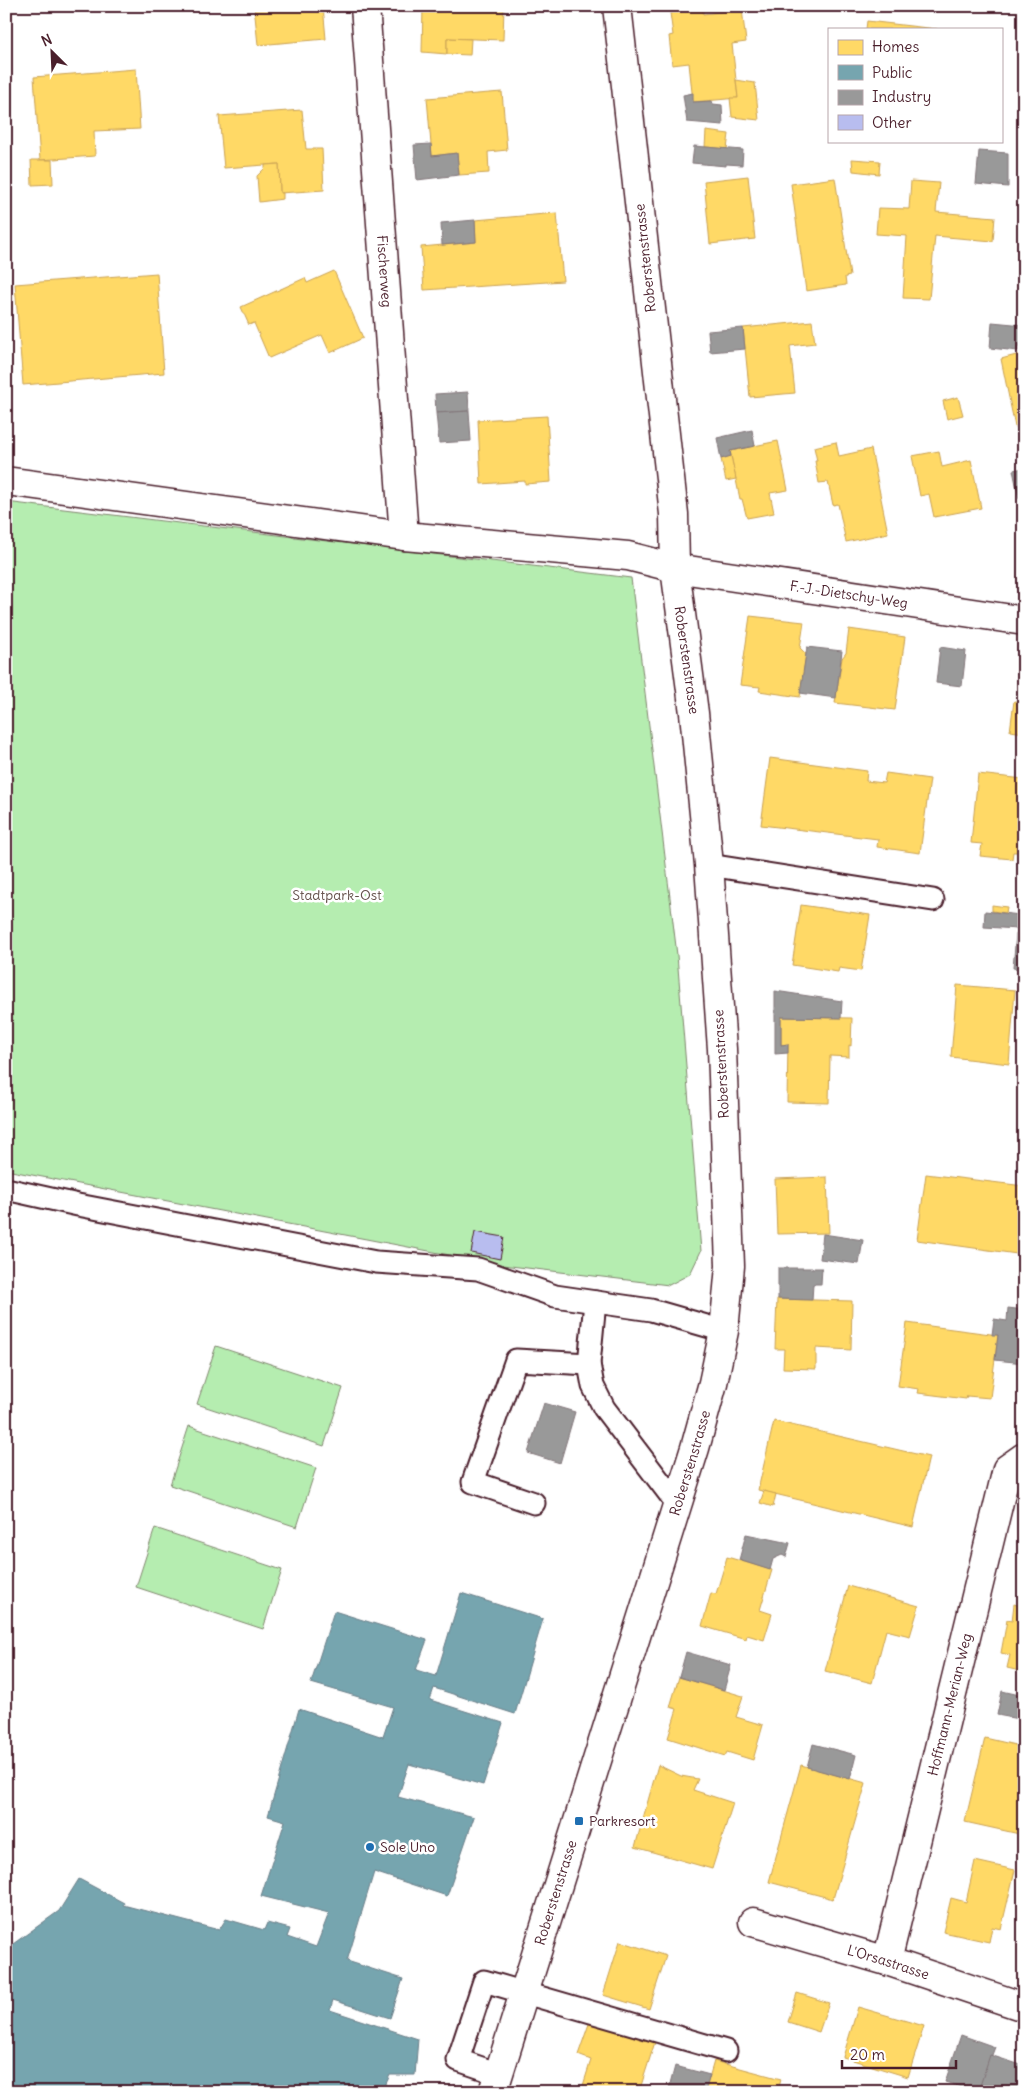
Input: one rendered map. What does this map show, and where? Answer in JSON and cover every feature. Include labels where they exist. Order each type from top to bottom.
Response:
[{"type":"street","name":"Fischerweg","points":[[364,6],[404,536]]},
{"type":"street","name":"Roberstenstrasse","points":[[496,2083],[713,1383],[724,1332],[730,1266],[726,1200],[722,1049],[709,865],[694,713],[675,568],[674,514],[618,6]]},
{"type":"street","points":[[6,480],[404,536],[628,556],[675,568]]},
{"type":"street","name":"F.-J.-Dietschy-Weg","points":[[675,568],[1024,620]]},
{"type":"street","name":"Hoffmann-Merian-Weg","points":[[887,1961],[1007,1469],[1024,1457]]},
{"type":"street","name":"L'Orsastrasse","points":[[753,1922],[887,1961],[1024,2007]]},
{"type":"lane","points":[[709,865],[933,900]]},
{"type":"lane","points":[[6,1189],[78,1205],[376,1262],[478,1269],[555,1296],[651,1310],[724,1332]]},
{"type":"lane","points":[[595,1302],[589,1364],[594,1386],[604,1408],[677,1504]]},
{"type":"lane","points":[[534,1503],[473,1482],[516,1360],[589,1364]]},
{"type":"lane","points":[[496,2083],[458,2060],[484,1981],[726,2051]]},
{"type":"green space","name":"Stadtpark-Ost","points":[[6,502],[631,578],[677,955],[701,1251],[690,1274],[669,1285],[502,1265],[6,1170]]},
{"type":"green space","points":[[216,1346],[343,1388],[324,1446],[197,1404]]},
{"type":"green space","points":[[189,1426],[316,1468],[297,1527],[170,1485]]},
{"type":"green space","points":[[155,1528],[282,1570],[263,1629],[136,1587]]},
{"type":"building: Homes","points":[[254,6],[323,6],[326,39],[258,45]]},
{"type":"building: Homes","points":[[423,6],[504,6],[503,40],[447,38],[447,54],[422,52]]},
{"type":"building: Homes","points":[[703,9],[703,14],[742,9],[746,42],[732,44],[738,98],[693,102],[689,63],[672,65],[669,36],[673,35],[670,13]]},
{"type":"building: Homes","points":[[867,21],[928,28],[866,28]]},
{"type":"building: Homes","points":[[447,38],[471,39],[470,55],[447,54]]},
{"type":"building: Homes","points":[[136,69],[140,129],[94,131],[95,156],[40,160],[34,77]]},
{"type":"building: Homes","points":[[736,80],[755,83],[759,120],[732,117],[730,98],[738,98]]},
{"type":"building: Homes","points":[[502,92],[507,150],[488,152],[489,173],[459,175],[457,153],[432,156],[427,98]]},
{"type":"building: Homes","points":[[302,110],[306,149],[322,149],[324,190],[280,193],[279,164],[224,168],[219,116]]},
{"type":"building: Homes","points":[[706,131],[729,134],[727,149],[705,147]]},
{"type":"building: Homes","points":[[852,159],[880,161],[879,174],[853,171]]},
{"type":"building: Homes","points":[[31,160],[52,160],[53,184],[32,185]]},
{"type":"building: Homes","points":[[279,164],[280,193],[283,193],[283,199],[259,202],[257,176],[265,168],[265,165]]},
{"type":"building: Homes","points":[[748,176],[755,239],[710,244],[704,181]]},
{"type":"building: Homes","points":[[835,178],[850,276],[845,277],[846,285],[806,291],[791,184]]},
{"type":"building: Homes","points":[[911,181],[939,183],[936,212],[995,217],[993,241],[935,236],[929,299],[903,298],[907,236],[876,234],[878,208],[909,209]]},
{"type":"building: Homes","points":[[557,213],[563,281],[424,290],[421,247],[476,242],[475,220]]},
{"type":"building: Homes","points":[[334,271],[363,338],[330,353],[322,335],[269,358],[254,323],[249,325],[241,307],[305,278],[307,283]]},
{"type":"building: Homes","points":[[157,273],[164,373],[23,385],[15,284]]},
{"type":"building: Homes","points":[[812,321],[815,343],[790,346],[795,393],[750,397],[743,328]]},
{"type":"building: Homes","points":[[1024,353],[1024,425],[1015,427],[1001,359]]},
{"type":"building: Homes","points":[[958,397],[963,415],[947,419],[943,401]]},
{"type":"building: Homes","points":[[547,416],[551,482],[525,484],[525,481],[481,484],[478,420]]},
{"type":"building: Homes","points":[[778,441],[788,490],[770,493],[774,513],[747,518],[742,499],[740,499],[730,451]]},
{"type":"building: Homes","points":[[836,442],[839,456],[871,449],[888,533],[846,542],[838,504],[833,505],[828,482],[819,483],[815,461],[817,461],[814,447]]},
{"type":"building: Homes","points":[[939,451],[942,467],[971,460],[981,508],[934,517],[929,494],[920,496],[912,456]]},
{"type":"building: Homes","points":[[731,456],[736,479],[726,481],[721,459]]},
{"type":"building: Homes","points":[[750,616],[804,622],[800,648],[806,654],[800,697],[759,691],[760,687],[740,685]]},
{"type":"building: Homes","points":[[849,629],[905,637],[895,710],[835,703],[842,658],[846,653]]},
{"type":"building: Homes","points":[[1014,701],[1024,702],[1024,733],[1010,731]]},
{"type":"building: Homes","points":[[770,758],[867,771],[866,781],[884,783],[886,773],[930,779],[920,853],[877,847],[878,839],[761,825]]},
{"type":"building: Homes","points":[[978,774],[1024,779],[1024,852],[1013,852],[1012,859],[980,856],[982,844],[971,843]]},
{"type":"building: Homes","points":[[801,905],[870,915],[861,971],[839,968],[838,972],[792,965]]},
{"type":"building: Homes","points":[[992,905],[1007,907],[1006,913],[992,911]]},
{"type":"building: Homes","points":[[957,985],[1015,990],[1009,1064],[951,1057]]},
{"type":"building: Homes","points":[[781,1017],[852,1018],[849,1057],[830,1056],[829,1103],[787,1102],[788,1044],[781,1045]]},
{"type":"building: Homes","points":[[926,1174],[1024,1186],[1024,1255],[917,1240]]},
{"type":"building: Homes","points":[[827,1177],[829,1233],[777,1234],[775,1179]]},
{"type":"building: Homes","points":[[777,1299],[852,1301],[851,1350],[816,1348],[816,1369],[783,1368],[784,1349],[775,1349]]},
{"type":"building: Homes","points":[[907,1323],[998,1335],[990,1398],[967,1396],[966,1399],[918,1393],[919,1389],[898,1386]]},
{"type":"building: Homes","points":[[774,1421],[929,1457],[913,1527],[758,1490]]},
{"type":"building: Homes","points":[[764,1491],[776,1494],[773,1507],[760,1503]]},
{"type":"building: Homes","points":[[727,1557],[772,1570],[760,1610],[772,1614],[764,1640],[747,1635],[746,1639],[702,1626],[711,1593],[716,1594]]},
{"type":"building: Homes","points":[[848,1586],[919,1606],[910,1636],[886,1630],[872,1683],[825,1671]]},
{"type":"building: Homes","points":[[1014,1604],[1024,1607],[1024,1672],[1007,1668],[1010,1655],[1001,1653],[1007,1620],[1012,1621]]},
{"type":"building: Homes","points":[[679,1677],[743,1696],[736,1717],[763,1725],[753,1760],[727,1752],[725,1756],[668,1738],[677,1709],[670,1707]]},
{"type":"building: Homes","points":[[985,1738],[1024,1747],[1024,1835],[965,1822]]},
{"type":"building: Homes","points":[[658,1765],[681,1776],[698,1779],[693,1790],[733,1803],[712,1869],[635,1847]]},
{"type":"building: Homes","points":[[801,1765],[866,1783],[833,1899],[769,1882]]},
{"type":"building: Homes","points":[[975,1861],[1015,1870],[1001,1929],[992,1927],[989,1942],[943,1932],[951,1898],[966,1902]]},
{"type":"building: Homes","points":[[620,1941],[666,1956],[649,2009],[603,1995]]},
{"type":"building: Homes","points":[[797,1993],[829,2003],[819,2032],[788,2022]]},
{"type":"building: Homes","points":[[858,2007],[924,2026],[908,2077],[843,2057]]},
{"type":"building: Homes","points":[[590,2021],[655,2042],[639,2092],[581,2092],[591,2060],[578,2055]]},
{"type":"building: Homes","points":[[714,2061],[781,2079],[778,2092],[705,2092]]},
{"type":"building: Public","name":"Sole Uno","points":[[461,1593],[543,1619],[515,1714],[434,1688],[430,1700],[503,1723],[483,1785],[409,1764],[398,1797],[474,1817],[447,1896],[374,1872],[347,1961],[403,1979],[390,2018],[333,2000],[330,2010],[418,2039],[415,2075],[390,2075],[384,2088],[385,2092],[6,2092],[6,1949],[59,1911],[79,1879],[124,1903],[123,1905],[219,1930],[226,1919],[264,1930],[267,1923],[290,1929],[287,1937],[316,1947],[329,1913],[261,1896],[285,1821],[268,1816],[299,1709],[383,1737],[393,1707],[311,1683],[334,1611],[427,1640],[416,1670],[436,1676]]},
{"type":"building: Industry","points":[[693,93],[693,102],[712,101],[713,104],[722,105],[723,125],[687,122],[683,95]]},
{"type":"building: Industry","points":[[431,144],[432,156],[457,153],[459,175],[417,180],[414,145]]},
{"type":"building: Industry","points":[[694,146],[743,150],[742,165],[726,164],[726,166],[692,163]]},
{"type":"building: Industry","points":[[979,151],[1008,153],[1008,187],[976,184]]},
{"type":"building: Industry","points":[[475,220],[476,242],[442,245],[441,223]]},
{"type":"building: Industry","points":[[992,322],[1024,325],[1024,346],[1018,346],[1018,351],[990,348]]},
{"type":"building: Industry","points":[[743,328],[745,349],[710,352],[708,331]]},
{"type":"building: Industry","points":[[468,392],[469,411],[436,413],[435,394]]},
{"type":"building: Industry","points":[[469,411],[471,441],[439,443],[436,413]]},
{"type":"building: Industry","points":[[752,430],[755,446],[730,451],[731,456],[721,459],[717,438]]},
{"type":"building: Industry","points":[[1024,468],[1024,497],[1019,499],[1013,470]]},
{"type":"building: Industry","points":[[807,647],[842,651],[836,698],[800,693]]},
{"type":"building: Industry","points":[[940,647],[966,651],[962,686],[936,683]]},
{"type":"building: Industry","points":[[985,911],[1020,915],[1018,929],[984,927]]},
{"type":"building: Industry","points":[[1016,934],[1024,935],[1024,969],[1013,968]]},
{"type":"building: Industry","points":[[775,991],[842,1001],[841,1018],[781,1017],[781,1045],[788,1044],[788,1053],[775,1054]]},
{"type":"building: Industry","points":[[823,1234],[863,1240],[859,1264],[820,1259]]},
{"type":"building: Industry","points":[[778,1268],[822,1268],[821,1284],[813,1284],[812,1300],[778,1299]]},
{"type":"building: Industry","points":[[1008,1308],[1024,1310],[1024,1363],[995,1360],[998,1335],[992,1335],[994,1319],[1007,1321]]},
{"type":"building: Industry","points":[[544,1403],[575,1412],[560,1463],[528,1453]]},
{"type":"building: Industry","points":[[746,1534],[790,1543],[786,1557],[782,1555],[773,1559],[770,1570],[739,1560]]},
{"type":"building: Industry","points":[[686,1652],[731,1665],[724,1690],[679,1677]]},
{"type":"building: Industry","points":[[1002,1691],[1024,1696],[1024,1720],[997,1715]]},
{"type":"building: Industry","points":[[813,1744],[856,1755],[850,1779],[807,1767]]},
{"type":"building: Industry","points":[[961,2035],[995,2047],[978,2092],[945,2082]]},
{"type":"building: Industry","points":[[990,2055],[1024,2066],[1023,2092],[978,2092]]},
{"type":"building: Industry","points":[[675,2066],[710,2075],[705,2092],[668,2092]]},
{"type":"building: Other","points":[[475,1232],[504,1237],[500,1259],[471,1253]]},
{"type":"place","name":"Parkresort","points":[[579,1821]]},
{"type":"place","name":"Sole Uno","points":[[370,1847]]}]
